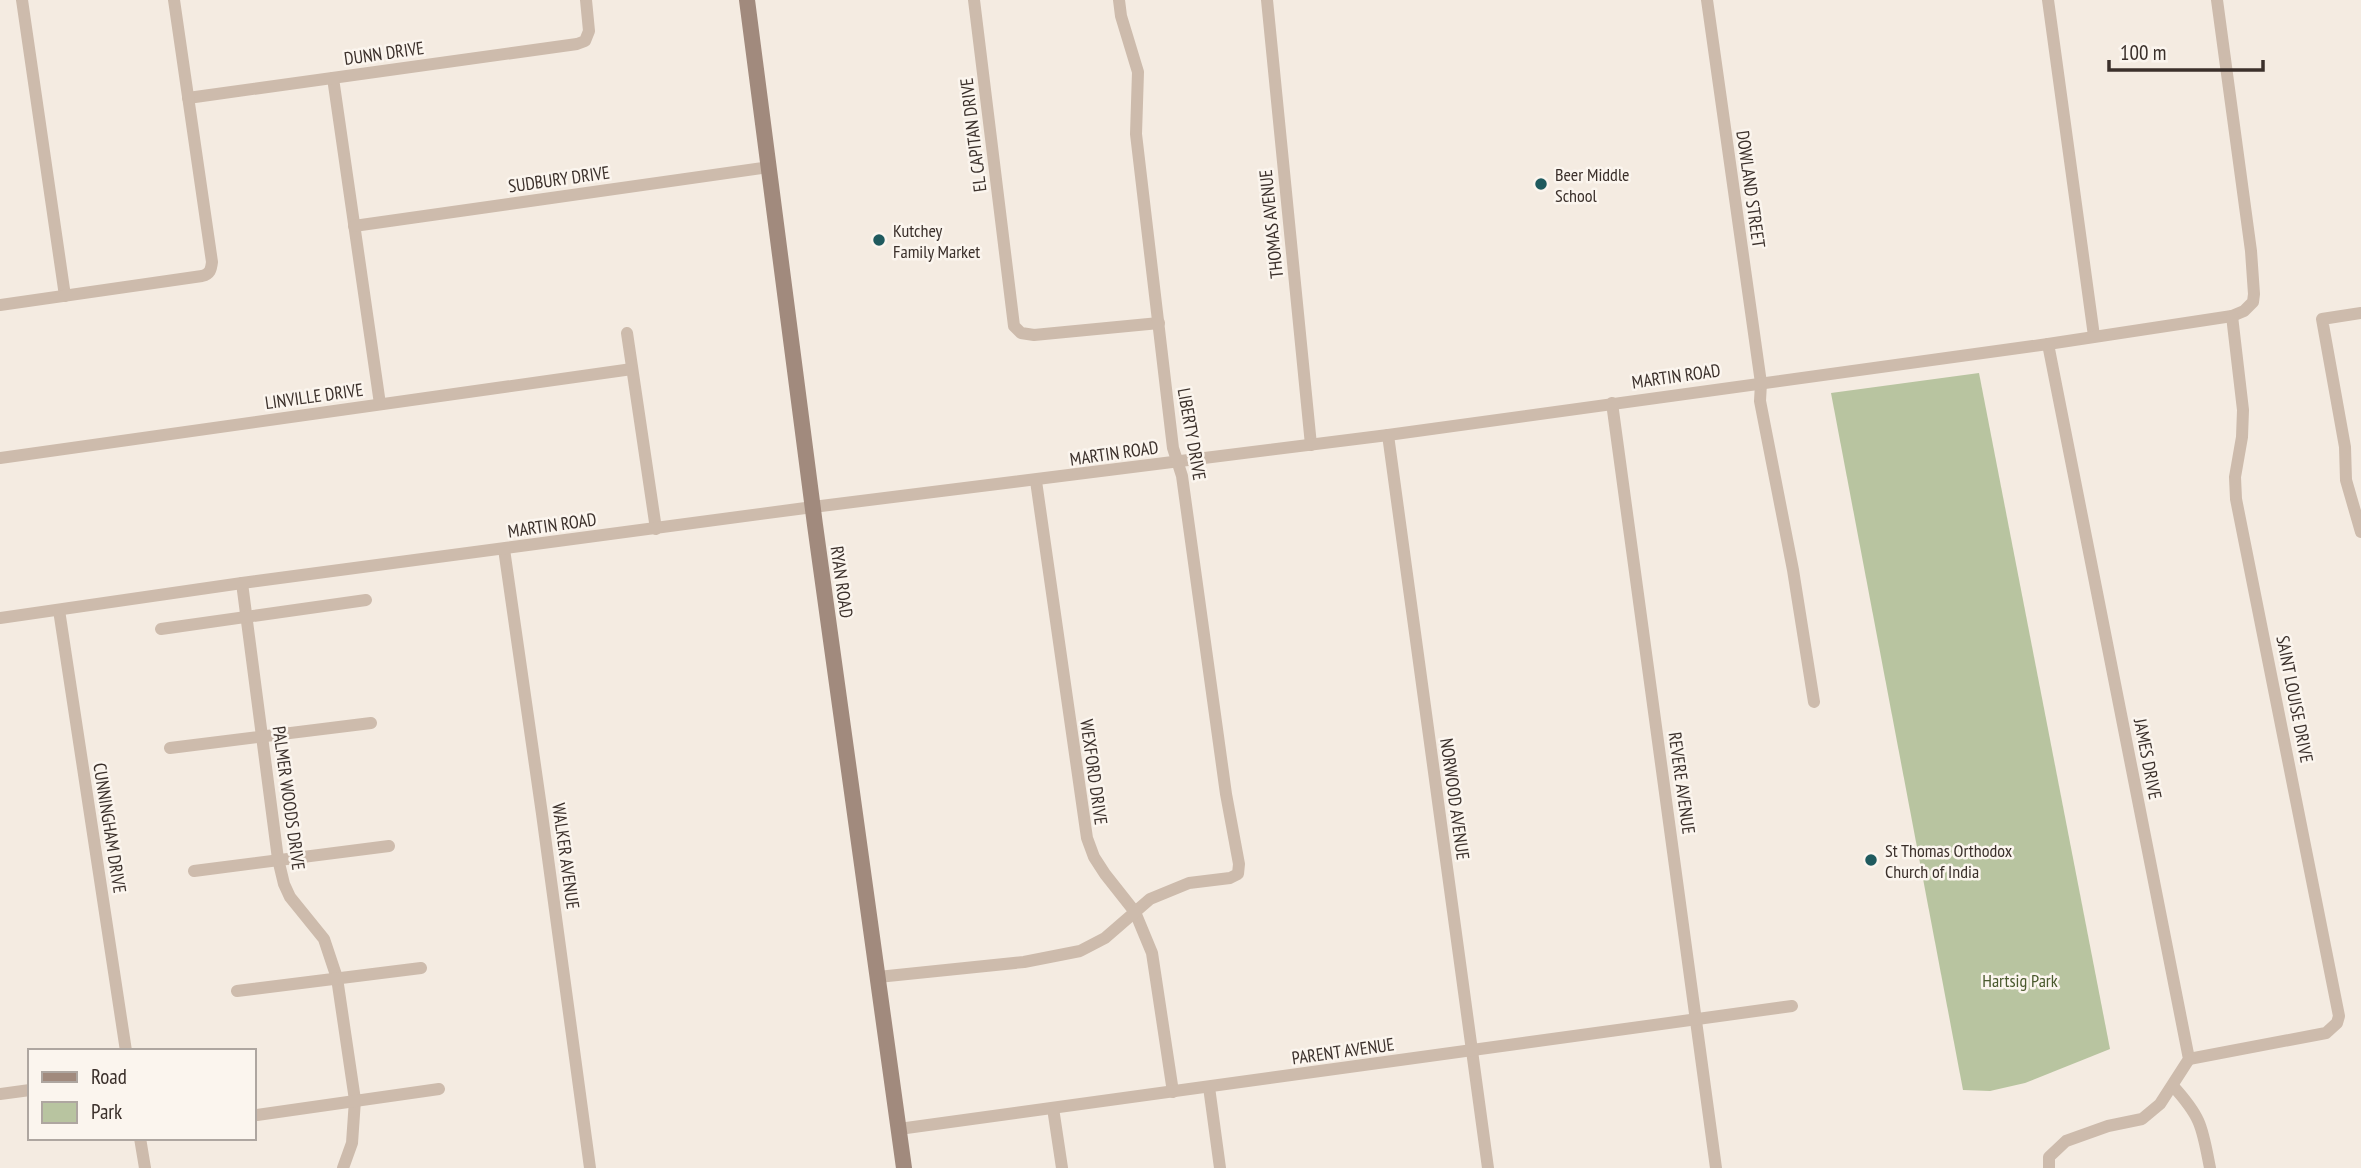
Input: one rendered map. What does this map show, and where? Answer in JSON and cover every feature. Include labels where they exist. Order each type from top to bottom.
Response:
[{"type":"main road","name":"RYAN ROAD","points":[[747,0],[813,507],[904,1168]]},
{"type":"street","points":[[22,0],[65,296]]},
{"type":"street","points":[[0,306],[202,276],[211,270],[174,0]]},
{"type":"street","name":"DUNN DRIVE","points":[[188,98],[585,41],[589,31],[586,0]]},
{"type":"street","name":"EL CAPITAN DRIVE","points":[[974,0],[1014,326],[1021,333],[1034,335],[1159,323]]},
{"type":"street","name":"LIBERTY DRIVE","points":[[1119,0],[1121,16],[1138,72],[1136,134],[1173,449],[1183,480],[1226,794],[1239,864],[1238,874],[1233,877],[1189,883],[1170,889],[1150,899],[1135,912]]},
{"type":"street","name":"THOMAS AVENUE","points":[[1267,0],[1311,444]]},
{"type":"street","name":"DOWLAND STREET","points":[[1707,0],[1760,383],[1760,401],[1793,570],[1814,702]]},
{"type":"street","points":[[2048,0],[2094,336]]},
{"type":"street","points":[[2217,0],[2251,251],[2254,294],[2253,302],[2244,311],[2232,316]]},
{"type":"street","points":[[333,78],[380,404]]},
{"type":"street","name":"SUDBURY DRIVE","points":[[354,226],[769,167]]},
{"type":"street","points":[[2361,313],[2322,319],[2345,447],[2346,480],[2361,532]]},
{"type":"street","name":"MARTIN ROAD","points":[[0,618],[813,507],[1388,435],[2232,316]]},
{"type":"street","name":"SAINT LOUISE DRIVE","points":[[2189,1059],[2326,1033],[2337,1023],[2339,1008],[2236,499],[2235,477],[2242,437],[2243,410],[2232,316]]},
{"type":"street","points":[[627,333],[656,529]]},
{"type":"street","name":"JAMES DRIVE","points":[[2048,344],[2189,1059]]},
{"type":"street","name":"LINVILLE DRIVE","points":[[0,458],[632,369]]},
{"type":"street","name":"REVERE AVENUE","points":[[1612,403],[1716,1168]]},
{"type":"street","name":"NORWOOD AVENUE","points":[[1388,435],[1488,1168]]},
{"type":"street","name":"WEXFORD DRIVE","points":[[1036,481],[1085,831],[1094,857],[1135,912],[1152,953],[1173,1091]]},
{"type":"street","name":"WALKER AVENUE","points":[[503,550],[590,1168]]},
{"type":"street","name":"PALMER WOODS DRIVE","points":[[242,583],[278,859],[284,884],[290,897],[324,939],[337,978],[355,1100],[352,1143],[343,1168]]},
{"type":"street","points":[[161,629],[366,600]]},
{"type":"street","name":"CUNNINGHAM DRIVE","points":[[59,610],[126,1049]]},
{"type":"street","points":[[170,748],[371,723]]},
{"type":"street","points":[[194,871],[389,846]]},
{"type":"street","points":[[878,977],[1056,957],[1080,951],[1105,938],[1135,912]]},
{"type":"street","points":[[237,991],[421,968]]},
{"type":"street","name":"PARENT AVENUE","points":[[898,1129],[1792,1006]]},
{"type":"street","points":[[2049,1163],[2066,1141],[2108,1126],[2142,1119],[2160,1104],[2189,1059]]},
{"type":"street","points":[[2173,1086],[2194,1110],[2201,1123],[2210,1168]]},
{"type":"street","points":[[1209,1087],[1220,1168]]},
{"type":"street","points":[[257,1115],[439,1089]]},
{"type":"street","points":[[0,1094],[28,1090]]},
{"type":"street","points":[[1053,1108],[1062,1168]]},
{"type":"street","points":[[140,1140],[145,1168]]},
{"type":"green space","name":"Hartsig Park","points":[[1979,373],[2110,1049],[2025,1083],[1990,1091],[1963,1090],[1831,393]]},
{"type":"place","name":"Beer Middle School","points":[[1541,184]]},
{"type":"place","name":"Kutchey Family Market","points":[[879,240]]},
{"type":"place","name":"St Thomas Orthodox Church of India","points":[[1871,860]]}]
